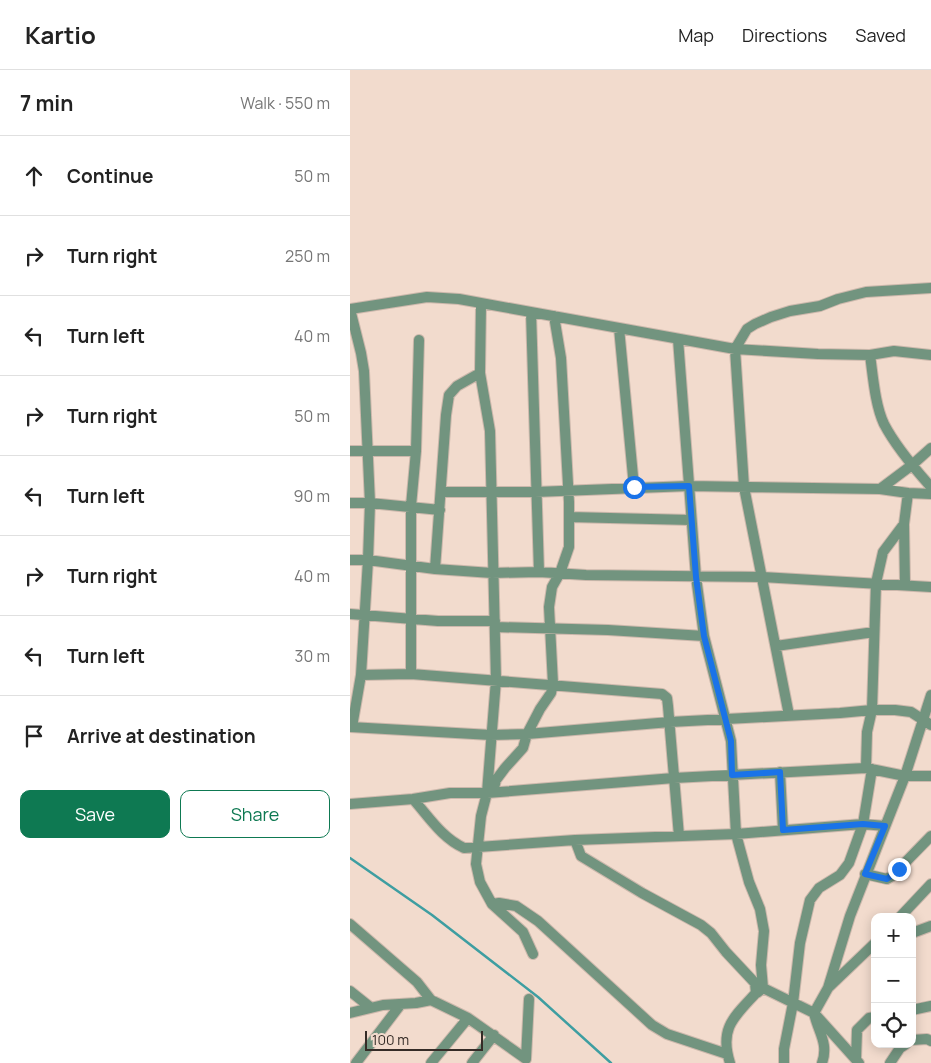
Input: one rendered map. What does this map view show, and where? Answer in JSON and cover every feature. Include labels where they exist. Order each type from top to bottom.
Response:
[{"type":"street","points":[[789,714],[744,487],[735,349],[747,330],[754,324],[790,311],[820,306],[866,292],[931,288]]},
{"type":"street","points":[[927,722],[911,712],[872,710],[670,722],[527,734],[490,735],[351,727],[361,675],[370,502],[364,372],[350,309],[427,297],[459,299],[735,349],[870,355],[894,352],[931,354]]},
{"type":"street","points":[[481,304],[480,373],[490,431],[492,573],[495,624],[496,680],[490,735],[490,792]]},
{"type":"street","points":[[531,312],[539,572]]},
{"type":"street","points":[[533,954],[523,932],[492,904],[480,882],[476,864],[481,816],[490,792],[500,774],[523,748],[527,734],[551,693],[553,684],[549,607],[552,587],[560,573],[570,547],[569,489],[561,358],[554,316]]},
{"type":"street","points":[[619,328],[634,487]]},
{"type":"street","points":[[492,904],[500,903],[516,906],[538,921],[652,1025],[667,1034],[729,1058],[726,1037],[733,1018],[759,991],[764,931],[760,909],[749,882],[736,834],[731,741],[727,719],[704,636],[691,520],[678,339]]},
{"type":"street","points":[[411,674],[411,506],[416,451],[419,340]]},
{"type":"street","points":[[870,355],[879,409],[884,424],[912,465],[931,487]]},
{"type":"street","points":[[435,569],[449,395],[457,386],[480,373]]},
{"type":"street","points":[[880,488],[912,465],[931,448]]},
{"type":"street","points":[[350,451],[416,451]]},
{"type":"street","points":[[441,492],[536,492],[569,489],[689,486],[880,488],[908,493],[931,494]]},
{"type":"street","points":[[904,584],[904,524],[908,493]]},
{"type":"street","points":[[350,503],[370,502],[440,510]]},
{"type":"street","points":[[569,518],[691,520]]},
{"type":"street","points":[[784,1063],[784,1049],[793,1003],[800,943],[810,900],[819,888],[846,870],[863,824],[869,768],[868,732],[872,710],[876,583],[883,552],[904,524]]},
{"type":"street","points":[[350,560],[368,560],[435,569],[492,573],[539,572],[586,575],[762,577],[931,587]]},
{"type":"street","points":[[350,614],[549,629],[608,630],[704,636]]},
{"type":"street","points":[[776,646],[874,632]]},
{"type":"street","points":[[361,675],[411,674],[662,694],[667,698],[670,722],[679,836]]},
{"type":"street","points":[[814,1013],[828,988],[865,874],[927,722],[931,695]]},
{"type":"street","points":[[350,804],[413,799],[450,793],[490,792],[780,772],[869,768],[905,776],[931,776]]},
{"type":"street","points":[[780,772],[783,830]]},
{"type":"street","points":[[413,799],[453,843],[464,848],[575,840],[736,834],[863,824],[885,826]]},
{"type":"street","points":[[865,874],[887,879],[931,836]]},
{"type":"street","points":[[575,840],[581,856],[642,893],[701,925],[711,933],[726,952],[755,982],[759,991],[814,1013],[857,1062]]},
{"type":"street","points":[[904,913],[931,884]]},
{"type":"street","points":[[350,924],[417,982],[431,1000],[468,1018],[526,1061]]},
{"type":"street","points":[[916,932],[931,926]]},
{"type":"street","points":[[828,988],[871,947]]},
{"type":"street","points":[[350,991],[370,1008]]},
{"type":"street","points":[[526,1061],[529,999]]},
{"type":"street","points":[[350,1013],[370,1008],[431,1000]]},
{"type":"street","points":[[356,1063],[401,1004]]},
{"type":"street","points":[[916,1009],[931,1006]]},
{"type":"street","points":[[814,1013],[825,1042],[825,1056],[822,1063]]},
{"type":"street","points":[[857,1062],[857,1030],[871,1017]]},
{"type":"street","points":[[432,1063],[468,1018]]},
{"type":"street","points":[[472,1063],[494,1036]]},
{"type":"street","points":[[916,1040],[931,1040]]},
{"type":"street","points":[[890,1063],[900,1048]]},
{"type":"waterway","points":[[350,858],[432,915],[538,997],[611,1063]]},
{"type":"route","points":[[634,487],[689,486],[696,577],[704,636],[727,719],[731,741],[732,775],[780,772],[783,830],[863,824],[885,826],[865,874],[887,879],[899,869]]}]
